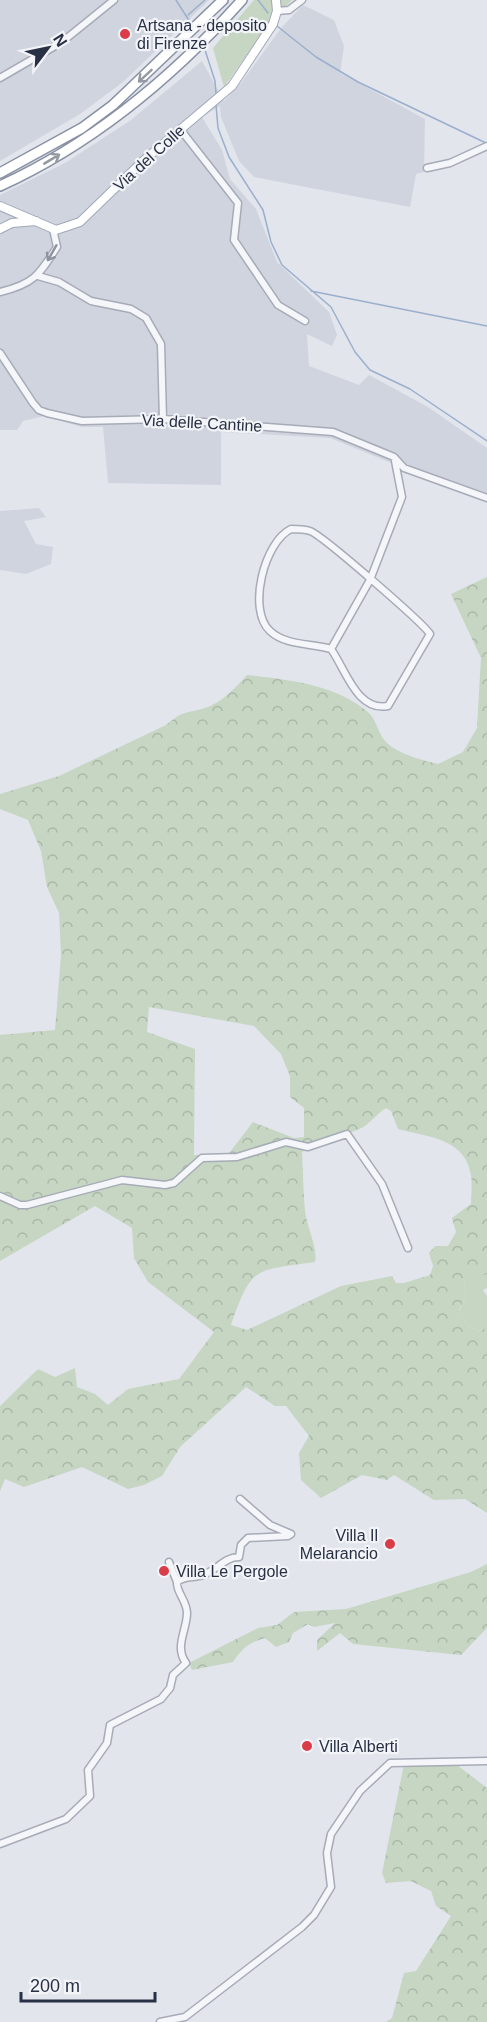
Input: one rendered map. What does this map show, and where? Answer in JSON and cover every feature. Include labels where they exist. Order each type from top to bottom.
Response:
[{"type":"highway","points":[[0,172],[82,128],[142,80],[223,0]]},
{"type":"highway","points":[[0,186],[47,162],[118,116],[195,50],[242,0]]},
{"type":"main road","name":"Via del Colle","points":[[52,229],[66,228],[89,215],[143,161],[225,93],[238,78],[270,29],[276,5]]},
{"type":"main road","points":[[0,206],[52,229]]},
{"type":"main road","points":[[0,229],[12,223],[37,222]]},
{"type":"street","points":[[0,78],[62,42],[114,0]]},
{"type":"street","name":"Via del Colle","points":[[276,5],[299,2]]},
{"type":"street","points":[[180,129],[238,204],[234,240],[278,305],[305,321]]},
{"type":"street","points":[[427,168],[450,163],[487,146]]},
{"type":"street","points":[[0,292],[24,285],[38,276],[57,247],[52,229]]},
{"type":"street","points":[[38,276],[58,282],[91,301],[131,309],[146,318],[161,344],[163,419]]},
{"type":"street","name":"Via delle Cantine","points":[[0,354],[39,410],[82,422],[163,419],[333,432],[394,457],[404,468],[487,498]]},
{"type":"street","points":[[331,649],[370,580],[402,497],[394,457]]},
{"type":"street","points":[[291,529],[310,531],[326,541],[430,634],[388,706],[379,707],[362,699],[354,690],[331,649],[281,638],[269,630],[261,616],[260,574],[277,538],[291,529]]},
{"type":"street","points":[[0,1196],[20,1205],[27,1205],[122,1180],[165,1185],[174,1183],[202,1158],[237,1157],[286,1142],[308,1147],[347,1134],[382,1184],[408,1248]]},
{"type":"street","points":[[177,1582],[184,1578],[203,1575],[229,1558],[239,1557],[241,1545],[248,1538],[291,1534],[270,1525],[240,1499]]},
{"type":"street","points":[[0,1844],[68,1818],[90,1796],[88,1770],[107,1743],[110,1725],[153,1704],[168,1692],[173,1675],[186,1663],[182,1657],[181,1640],[188,1610],[169,1562]]},
{"type":"street","points":[[160,2022],[185,2016],[307,1923],[331,1887],[327,1853],[331,1834],[360,1791],[390,1763],[487,1761]]},
{"type":"shaded area","points":[[0,0],[209,0],[123,82],[80,114],[0,161]]},
{"type":"shaded area","points":[[303,5],[334,20],[344,46],[340,73],[425,119],[424,172],[416,174],[410,207],[254,177],[239,161],[221,117],[220,106],[202,117],[222,150],[230,179],[256,209],[277,262],[329,312],[337,335],[332,346],[307,334],[309,366],[359,385],[369,375],[428,407],[487,448],[487,502],[330,438],[221,432],[221,485],[108,483],[103,427],[82,427],[44,416],[23,421],[17,430],[0,430],[0,195],[65,163],[131,120],[202,61],[224,101],[241,83],[282,27]]},
{"type":"shaded area","points":[[39,508],[46,517],[24,521],[36,544],[53,547],[51,564],[26,574],[0,570],[0,511]]},
{"type":"green space","points":[[254,0],[292,0],[267,26],[224,87],[213,48]]},
{"type":"green space","points":[[487,577],[487,1274],[464,1281],[466,1297],[459,1310],[467,1326],[478,1331],[487,1328],[487,1513],[465,1499],[434,1500],[394,1475],[387,1480],[362,1475],[321,1498],[301,1480],[299,1453],[309,1436],[286,1406],[275,1406],[246,1387],[180,1447],[162,1476],[144,1485],[128,1489],[82,1467],[24,1487],[5,1479],[0,1491],[0,1406],[38,1369],[55,1377],[75,1368],[77,1387],[95,1394],[108,1405],[128,1389],[179,1379],[214,1332],[148,1282],[134,1258],[132,1228],[95,1206],[0,1261],[0,1035],[55,1030],[61,955],[59,913],[47,887],[41,851],[28,820],[0,809],[0,794],[59,776],[166,725],[181,715],[211,706],[228,694],[247,675],[310,685],[341,695],[368,712],[384,740],[392,747],[411,756],[438,764],[463,752],[477,728],[481,658],[451,594]],"holes":[[[149,1007],[254,1026],[281,1054],[290,1076],[290,1097],[304,1108],[304,1137],[294,1138],[253,1122],[227,1156],[194,1155],[195,1049],[147,1032]],[[386,1108],[391,1111],[398,1129],[441,1140],[451,1145],[466,1160],[470,1171],[471,1204],[452,1218],[456,1232],[448,1246],[435,1246],[429,1253],[433,1266],[430,1275],[404,1283],[396,1283],[392,1276],[341,1286],[247,1330],[231,1325],[244,1291],[258,1274],[279,1267],[315,1262],[316,1256],[305,1211],[302,1152],[322,1140],[345,1138],[366,1125]]]},
{"type":"green space","points":[[487,1274],[487,1288],[483,1290],[487,1296],[487,1328],[478,1331],[467,1326],[459,1311],[466,1297],[464,1281]]},
{"type":"green space","points":[[487,1564],[487,1628],[461,1655],[353,1644],[340,1633],[317,1651],[317,1640],[335,1623],[314,1627],[308,1624],[293,1633],[289,1642],[276,1647],[265,1638],[259,1640],[246,1647],[233,1662],[192,1670],[189,1663],[258,1628],[277,1625],[294,1612],[346,1609],[471,1572]]},
{"type":"green space","points":[[404,1764],[457,1765],[487,1788],[487,2022],[386,2022],[392,2018],[404,1973],[416,1971],[451,1916],[436,1906],[431,1891],[411,1881],[386,1883],[382,1873]]},
{"type":"waterway","points":[[176,0],[190,22]]},
{"type":"waterway","points":[[188,15],[205,0]]},
{"type":"waterway","points":[[258,0],[268,13]]},
{"type":"waterway","points":[[277,26],[316,57],[358,82],[486,143]]},
{"type":"waterway","points":[[205,50],[215,81],[216,94]]},
{"type":"waterway","points":[[216,105],[218,128],[229,157],[263,210],[271,242],[282,265],[331,307],[355,352],[370,370],[410,389],[487,441]]},
{"type":"waterway","points":[[311,291],[487,326]]},
{"type":"place","name":"Artsana - deposito di Firenze","points":[[125,34]]},
{"type":"place","name":"Villa Il Melarancio","points":[[390,1544]]},
{"type":"place","name":"Villa Le Pergole","points":[[164,1571]]},
{"type":"place","name":"Villa Alberti","points":[[307,1746]]}]
